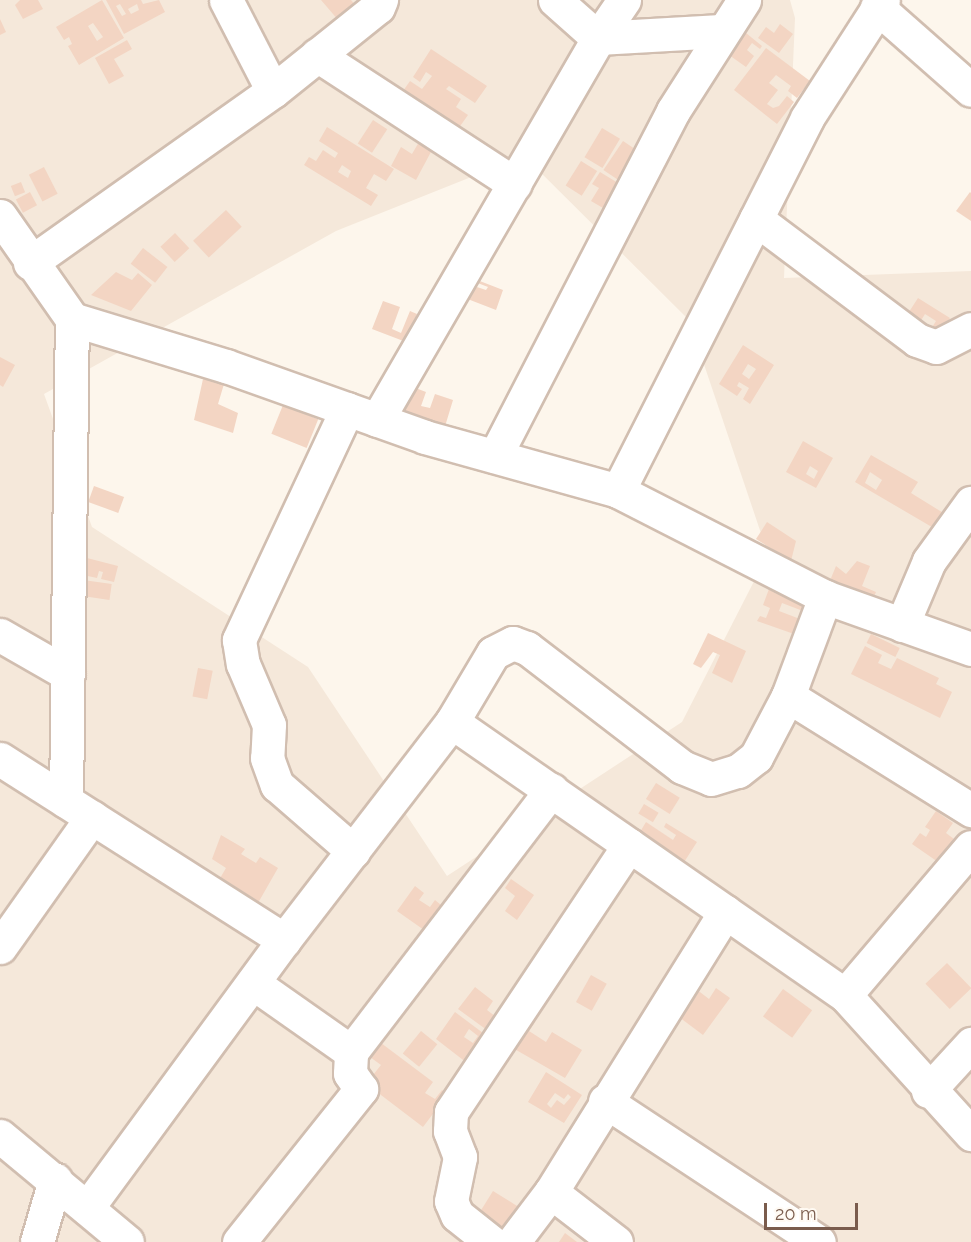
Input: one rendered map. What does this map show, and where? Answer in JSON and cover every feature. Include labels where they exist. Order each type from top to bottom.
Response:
[{"type":"street","points":[[225,0],[273,92]]},
{"type":"street","points":[[30,263],[273,92],[378,7],[381,0]]},
{"type":"street","points":[[555,0],[598,38],[721,31]]},
{"type":"street","points":[[353,851],[278,785],[267,758],[269,724],[243,664],[239,640],[362,414],[515,184],[598,38],[624,0]]},
{"type":"street","points":[[495,456],[673,111],[721,31],[744,0]]},
{"type":"street","points":[[618,491],[807,118],[880,4],[971,90]]},
{"type":"street","points":[[317,55],[515,184]]},
{"type":"street","points":[[0,216],[30,263],[72,319],[226,366],[362,414],[495,456],[618,491],[825,597],[971,650]]},
{"type":"street","points":[[756,219],[917,340],[936,347],[971,329]]},
{"type":"street","points":[[0,947],[79,809],[68,674],[72,319]]},
{"type":"street","points":[[902,625],[929,561],[971,503]]},
{"type":"street","points":[[87,1208],[284,940],[452,722],[494,653],[513,644],[527,648],[682,767],[711,778],[738,771],[756,757],[788,696],[825,597]]},
{"type":"street","points":[[0,635],[68,674]]},
{"type":"street","points":[[788,696],[971,810]]},
{"type":"street","points":[[452,722],[844,995],[928,1091],[971,1134]]},
{"type":"street","points":[[0,759],[284,940]]},
{"type":"street","points":[[239,1242],[360,1089],[350,1073],[351,1052],[551,790]]},
{"type":"street","points":[[491,1242],[457,1215],[451,1201],[460,1157],[450,1131],[451,1112],[629,845]]},
{"type":"street","points":[[844,995],[971,847]]},
{"type":"street","points":[[513,1242],[551,1192],[605,1101],[725,912]]},
{"type":"street","points":[[253,983],[351,1052]]},
{"type":"street","points":[[928,1091],[971,1044]]},
{"type":"street","points":[[605,1101],[819,1242]]},
{"type":"street","points":[[0,1136],[127,1242]]},
{"type":"street","points":[[37,1242],[55,1180]]},
{"type":"street","points":[[551,1192],[616,1242]]},
{"type":"shaded area","points":[[0,0],[790,0],[795,18],[784,278],[971,271],[971,1242],[0,1242]],"holes":[[[524,156],[689,320],[768,554],[682,722],[447,876],[308,667],[92,527],[44,394],[336,231]]]},
{"type":"building","points":[[20,0],[38,0],[43,9],[23,19],[15,5]]},
{"type":"building","points":[[102,0],[124,38],[79,65],[68,46],[72,44],[69,37],[64,40],[56,27]],"holes":[[[93,23],[103,37],[97,41],[88,26]]]},
{"type":"building","points":[[106,0],[141,0],[143,4],[159,0],[165,12],[124,34]],"holes":[[[120,4],[126,14],[122,16],[116,6]],[[137,4],[139,10],[131,14],[128,9]]]},
{"type":"building","points":[[321,0],[351,0],[356,6],[339,21]]},
{"type":"building","points":[[0,19],[6,32],[0,35]]},
{"type":"building","points":[[780,24],[793,34],[779,53],[758,38],[766,27],[774,33]]},
{"type":"building","points":[[746,33],[762,46],[760,49],[752,43],[747,50],[754,56],[746,67],[729,55]]},
{"type":"building","points":[[127,40],[132,49],[114,59],[124,76],[109,84],[95,58]]},
{"type":"building","points":[[766,48],[810,81],[797,98],[788,91],[791,86],[776,75],[769,83],[778,90],[767,104],[773,108],[779,106],[787,96],[794,102],[777,124],[734,90]]},
{"type":"building","points":[[431,49],[487,86],[475,103],[449,86],[446,89],[461,99],[456,107],[468,115],[458,129],[403,91],[410,81],[422,89],[432,76],[426,72],[420,82],[413,77]]},
{"type":"building","points":[[373,120],[387,129],[372,153],[358,143]]},
{"type":"building","points":[[327,127],[394,169],[386,181],[374,174],[366,188],[378,195],[371,206],[304,165],[309,157],[316,161],[323,150],[335,158],[338,153],[319,141]],"holes":[[[342,165],[351,171],[348,178],[338,172]]]},
{"type":"building","points":[[602,128],[620,139],[602,168],[584,157]]},
{"type":"building","points":[[623,141],[641,153],[622,182],[603,170]]},
{"type":"building","points":[[419,142],[432,150],[416,180],[391,166],[401,147],[412,154]]},
{"type":"building","points":[[581,161],[597,171],[582,196],[566,186]]},
{"type":"building","points":[[44,167],[58,194],[42,201],[29,175]]},
{"type":"building","points":[[600,172],[618,183],[603,208],[591,201],[599,188],[592,184]]},
{"type":"building","points":[[21,182],[25,192],[15,196],[11,186]]},
{"type":"building","points":[[30,192],[37,205],[23,213],[16,200]]},
{"type":"building","points":[[971,193],[971,221],[956,211]]},
{"type":"building","points":[[226,210],[242,227],[209,258],[193,241]]},
{"type":"building","points":[[175,233],[189,248],[175,262],[160,247]]},
{"type":"building","points":[[143,248],[167,267],[155,283],[131,264]]},
{"type":"building","points":[[116,272],[132,280],[138,273],[152,285],[131,311],[91,295]]},
{"type":"building","points":[[472,278],[503,290],[496,310],[465,298]],"holes":[[[475,282],[488,287],[486,290],[477,287],[470,295]]]},
{"type":"building","points":[[918,298],[950,318],[936,339],[928,334],[936,321],[925,314],[917,327],[905,318]]},
{"type":"building","points":[[383,301],[400,307],[392,329],[401,333],[410,311],[417,314],[406,342],[372,329]]},
{"type":"building","points":[[743,345],[774,365],[750,404],[743,399],[749,388],[739,382],[737,386],[742,389],[737,396],[719,384]],"holes":[[[748,364],[756,369],[749,379],[742,374]]]},
{"type":"building","points":[[0,357],[15,365],[3,387],[0,385]]},
{"type":"building","points":[[203,379],[224,384],[218,404],[238,413],[233,433],[194,420]]},
{"type":"building","points":[[413,387],[426,392],[421,406],[430,408],[435,394],[453,400],[443,433],[402,419]]},
{"type":"building","points":[[283,405],[318,419],[307,448],[271,434]]},
{"type":"building","points":[[803,441],[833,458],[816,488],[786,472]],"holes":[[[810,466],[818,471],[814,479],[806,474]]]},
{"type":"building","points":[[871,455],[918,482],[911,493],[945,514],[937,530],[855,482]],"holes":[[[870,472],[882,480],[876,490],[865,483]]]},
{"type":"building","points":[[94,486],[124,497],[118,513],[88,502]]},
{"type":"building","points":[[767,522],[796,541],[791,561],[756,539]]},
{"type":"building","points":[[87,558],[118,566],[114,582],[101,579],[103,572],[99,571],[97,578],[83,575]]},
{"type":"building","points":[[857,561],[870,566],[862,586],[876,592],[872,601],[829,583],[836,566],[846,574]]},
{"type":"building","points":[[83,580],[112,584],[109,600],[81,596]]},
{"type":"building","points":[[769,589],[806,602],[803,611],[782,603],[779,611],[800,619],[794,634],[757,621],[760,616],[766,618],[770,608],[763,605]]},
{"type":"building","points":[[708,633],[746,651],[732,683],[712,673],[720,655],[713,652],[701,668],[693,664]]},
{"type":"building","points":[[871,634],[900,648],[895,657],[867,643]]},
{"type":"building","points":[[865,646],[882,655],[878,663],[891,669],[897,658],[939,678],[936,684],[952,692],[940,718],[851,674]]},
{"type":"building","points":[[198,668],[213,671],[207,699],[192,696]]},
{"type":"building","points":[[656,783],[680,798],[670,814],[646,799]]},
{"type":"building","points":[[644,804],[659,813],[653,822],[638,813]]},
{"type":"building","points":[[936,811],[953,823],[946,833],[954,839],[938,862],[912,844],[920,833],[926,837],[930,830],[925,827]]},
{"type":"building","points":[[646,822],[673,840],[676,835],[664,827],[666,823],[697,842],[679,870],[634,842]]},
{"type":"building","points":[[221,835],[245,849],[241,854],[256,863],[260,857],[278,868],[258,903],[219,880],[226,868],[212,859]]},
{"type":"building","points":[[511,879],[534,895],[517,920],[505,911],[515,896],[505,888]]},
{"type":"building","points":[[415,886],[424,893],[419,900],[430,907],[435,900],[441,905],[424,930],[397,911]]},
{"type":"building","points":[[947,963],[971,988],[950,1009],[925,984]]},
{"type":"building","points":[[698,974],[703,978],[696,989],[709,999],[716,988],[730,998],[703,1035],[671,1011]]},
{"type":"building","points":[[591,975],[607,984],[592,1011],[576,1002]]},
{"type":"building","points":[[475,987],[493,1001],[487,1010],[500,1020],[491,1033],[458,1009]]},
{"type":"building","points":[[783,989],[812,1010],[792,1038],[763,1017]]},
{"type":"building","points":[[455,1012],[487,1036],[467,1063],[436,1039]],"holes":[[[469,1029],[478,1036],[473,1043],[464,1037]]]},
{"type":"building","points":[[528,1018],[535,1022],[529,1031],[546,1042],[552,1032],[582,1050],[565,1078],[511,1047]]},
{"type":"building","points":[[421,1031],[437,1044],[419,1067],[403,1054]]},
{"type":"building","points":[[381,1043],[433,1082],[425,1093],[435,1099],[442,1090],[448,1094],[423,1127],[356,1076],[363,1067],[373,1075],[381,1065],[370,1057]]},
{"type":"building","points":[[546,1072],[582,1095],[564,1123],[528,1102]],"holes":[[[555,1093],[564,1099],[568,1094],[571,1097],[564,1105],[557,1100],[551,1108],[547,1104]]]},
{"type":"building","points":[[493,1191],[524,1210],[506,1238],[476,1219]]},
{"type":"building","points":[[565,1233],[577,1242],[559,1242]]}]
